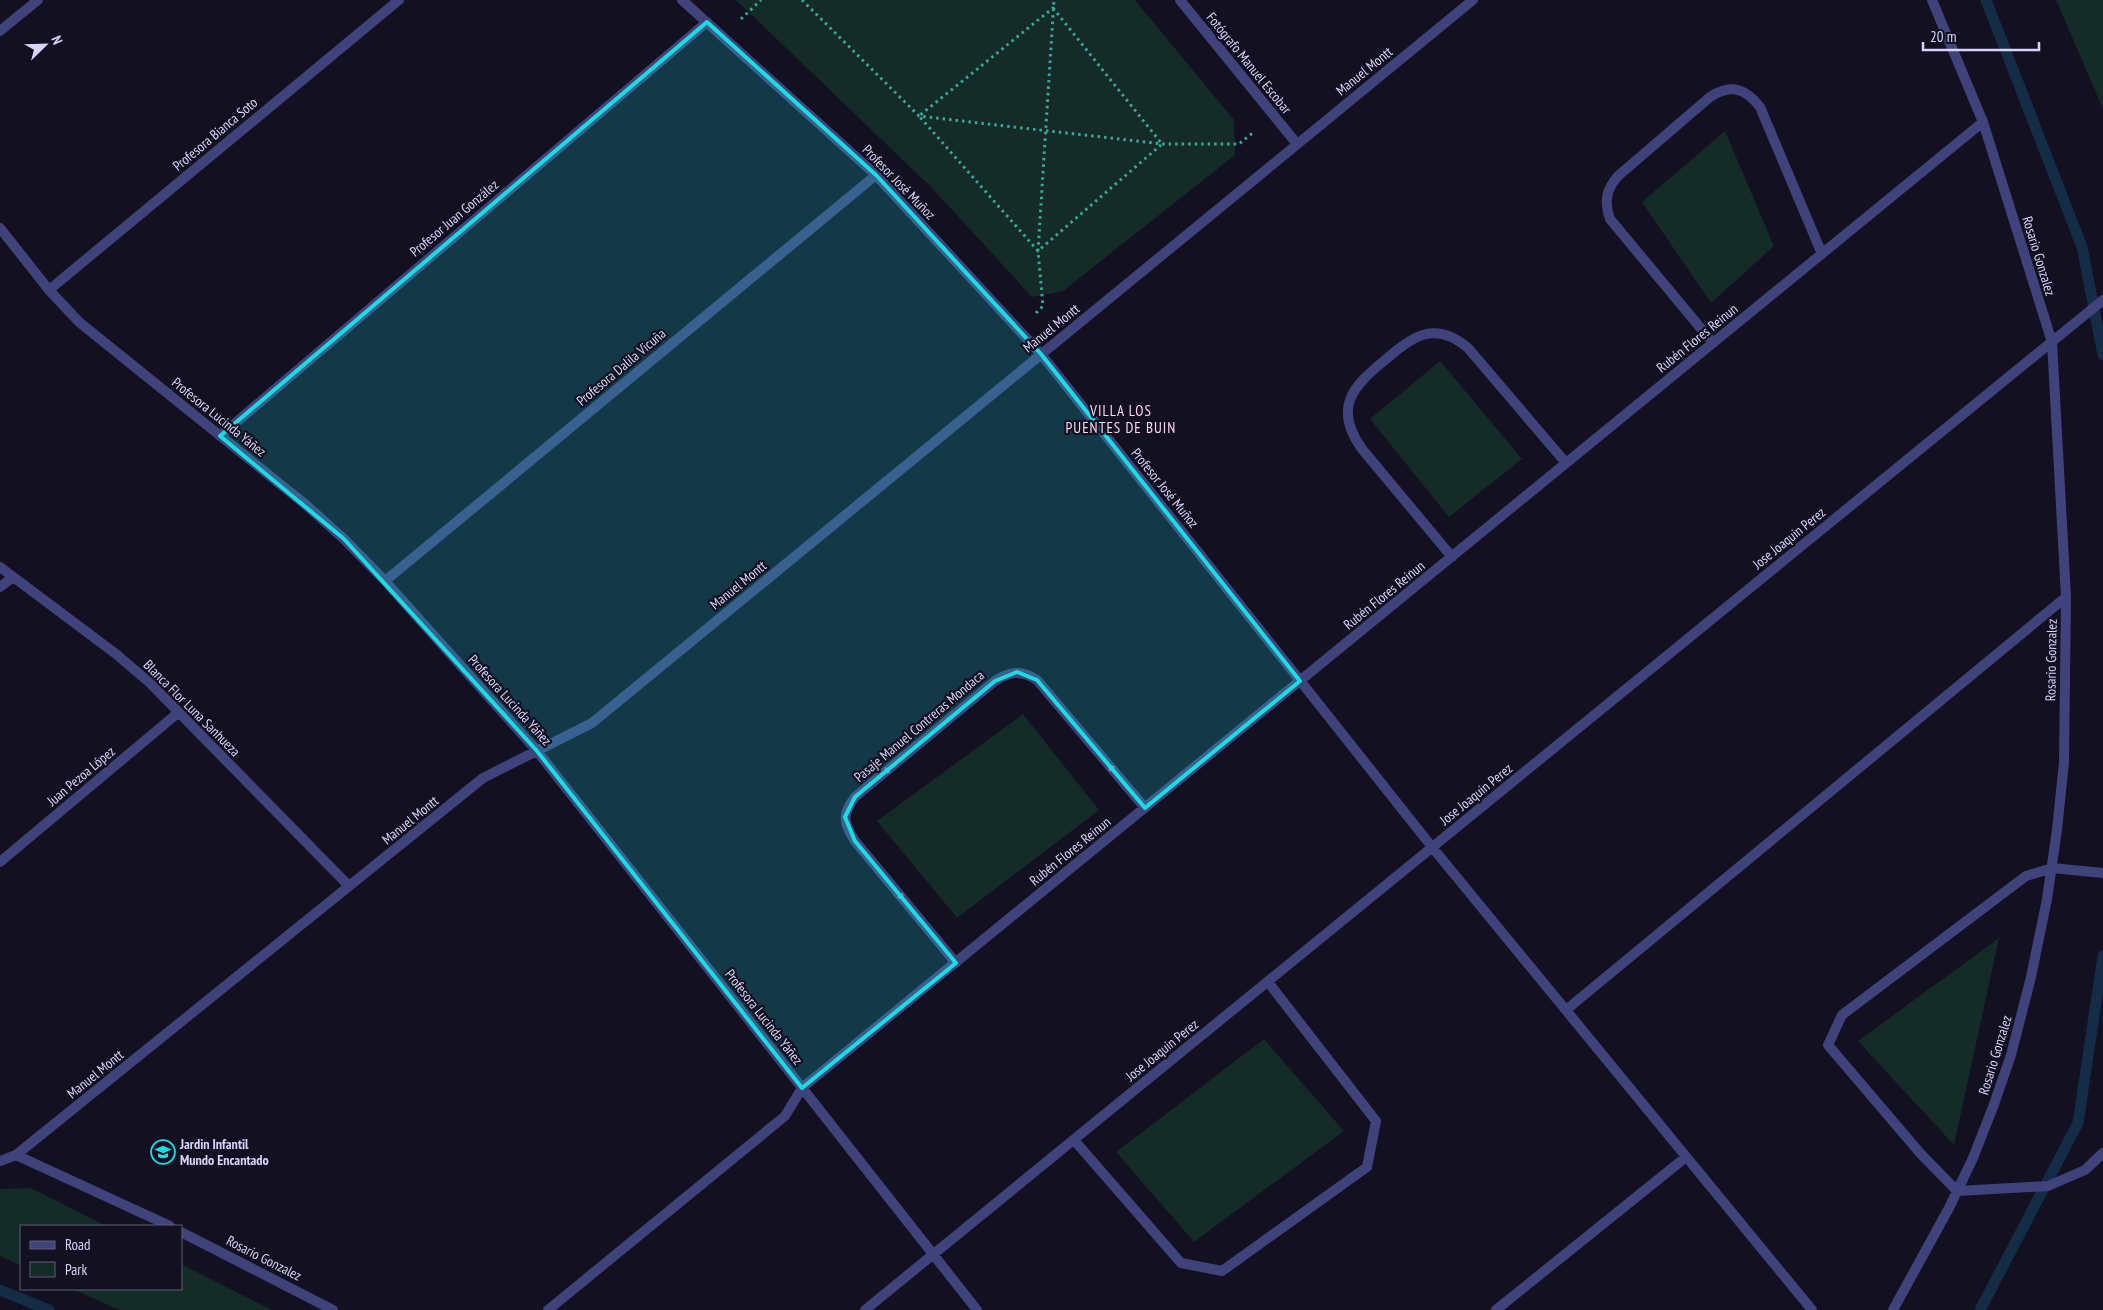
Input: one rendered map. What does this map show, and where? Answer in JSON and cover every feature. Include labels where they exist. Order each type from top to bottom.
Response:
[{"type":"street","points":[[0,31],[38,0]]},
{"type":"street","name":"Profesora Bianca Soto","points":[[48,290],[399,0]]},
{"type":"street","name":"Profesor José Muñoz","points":[[682,0],[876,175],[1040,354],[1432,847],[1812,1310]]},
{"type":"street","name":"Fotógrafo Manuel Escobar","points":[[1180,0],[1297,144]]},
{"type":"street","name":"Manuel Montt","points":[[0,1161],[16,1155],[483,778],[592,723],[1473,0]]},
{"type":"street","name":"Rosario Gonzalez","points":[[1893,1310],[1957,1191],[1990,1116],[2011,1055],[2031,978],[2052,868],[2064,762],[2066,597],[2052,342],[1983,122],[1932,0]]},
{"type":"street","name":"Profesor Juan González","points":[[220,436],[707,22]]},
{"type":"street","points":[[1713,343],[1610,219],[1606,200],[1608,191],[1618,176],[1710,97],[1727,89],[1736,90],[1746,93],[1760,107],[1822,254]]},
{"type":"street","name":"Rubén Flores Reinun","points":[[548,1310],[785,1116],[802,1088],[1983,122]]},
{"type":"street","name":"Profesora Dalila Vicuña","points":[[384,581],[876,175]]},
{"type":"street","name":"Profesora Lucinda Yáñez","points":[[0,228],[48,290],[79,322],[306,505],[344,539],[384,581],[537,751],[977,1310]]},
{"type":"street","name":"Jose Joaquin Perez","points":[[866,1310],[2103,300]]},
{"type":"street","points":[[1452,557],[1362,449],[1354,438],[1349,425],[1348,411],[1355,388],[1362,378],[1403,344],[1425,333],[1449,336],[1459,341],[1468,348],[1566,463]]},
{"type":"street","name":"Blanca Flor Luna Sanhueza","points":[[0,567],[116,654],[150,683],[349,886]]},
{"type":"street","points":[[0,588],[13,576]]},
{"type":"street","points":[[1566,1010],[2066,597]]},
{"type":"street","name":"Pasaje Manuel Contreras Mondaca","points":[[956,963],[855,841],[848,830],[845,818],[848,806],[855,797],[995,681],[1005,674],[1017,672],[1028,674],[1037,680],[1145,808]]},
{"type":"street","name":"Juan Pezoa López","points":[[0,862],[179,712]]},
{"type":"street","points":[[2101,873],[2052,868],[2026,876],[1842,1015],[1828,1045],[1920,1154],[1957,1191],[2048,1186],[2085,1170],[2103,1153]]},
{"type":"street","points":[[1074,1140],[1181,1263],[1222,1271],[1367,1167],[1376,1121],[1268,982]]},
{"type":"street","points":[[16,1155],[168,1225]]},
{"type":"street","points":[[1496,1310],[1686,1157]]},
{"type":"street","name":"Rosario Gonzalez","points":[[182,1233],[333,1310]]},
{"type":"path","points":[[802,0],[919,116],[1038,251]]},
{"type":"path","points":[[1018,329],[1043,306],[1038,251],[1054,0]]},
{"type":"path","points":[[919,116],[1054,8]]},
{"type":"path","points":[[1054,8],[1162,144]]},
{"type":"path","points":[[919,116],[1047,129],[1162,144],[1239,144],[1273,115]]},
{"type":"path","points":[[1038,251],[1162,144]]},
{"type":"highlighted area","points":[[707,22],[876,175],[1041,354],[1300,681],[1145,808],[1037,680],[1017,672],[995,681],[855,797],[845,817],[855,841],[956,963],[802,1088],[537,751],[344,539],[220,436]]},
{"type":"green space","points":[[736,0],[1135,0],[1234,120],[1235,155],[1063,291],[1032,297],[932,188]]},
{"type":"green space","points":[[2056,0],[2103,0],[2103,109]]},
{"type":"green space","points":[[1725,131],[1774,246],[1711,303],[1642,202]]},
{"type":"green space","points":[[1440,361],[1522,459],[1449,517],[1370,419]]},
{"type":"green space","points":[[1023,714],[1099,810],[957,918],[877,821]]},
{"type":"green space","points":[[1999,938],[1954,1145],[1858,1041]]},
{"type":"green space","points":[[1264,1039],[1344,1131],[1194,1242],[1116,1152]]},
{"type":"green space","points":[[31,1188],[104,1225],[20,1225],[20,1266],[0,1256],[0,1189]]},
{"type":"green space","points":[[182,1265],[272,1310],[120,1310],[74,1290],[182,1290]]},
{"type":"waterway","points":[[1986,0],[2082,247],[2103,355]]},
{"type":"waterway","points":[[1980,1310],[2078,1123],[2103,956]]},
{"type":"waterway","points":[[0,1290],[49,1310]]},
{"type":"place","name":"Jardin Infantil Mundo Encantado","points":[[163,1152]]},
{"type":"district","name":"VILLA LOS PUENTES DE BUIN","points":[[1121,420]]}]
